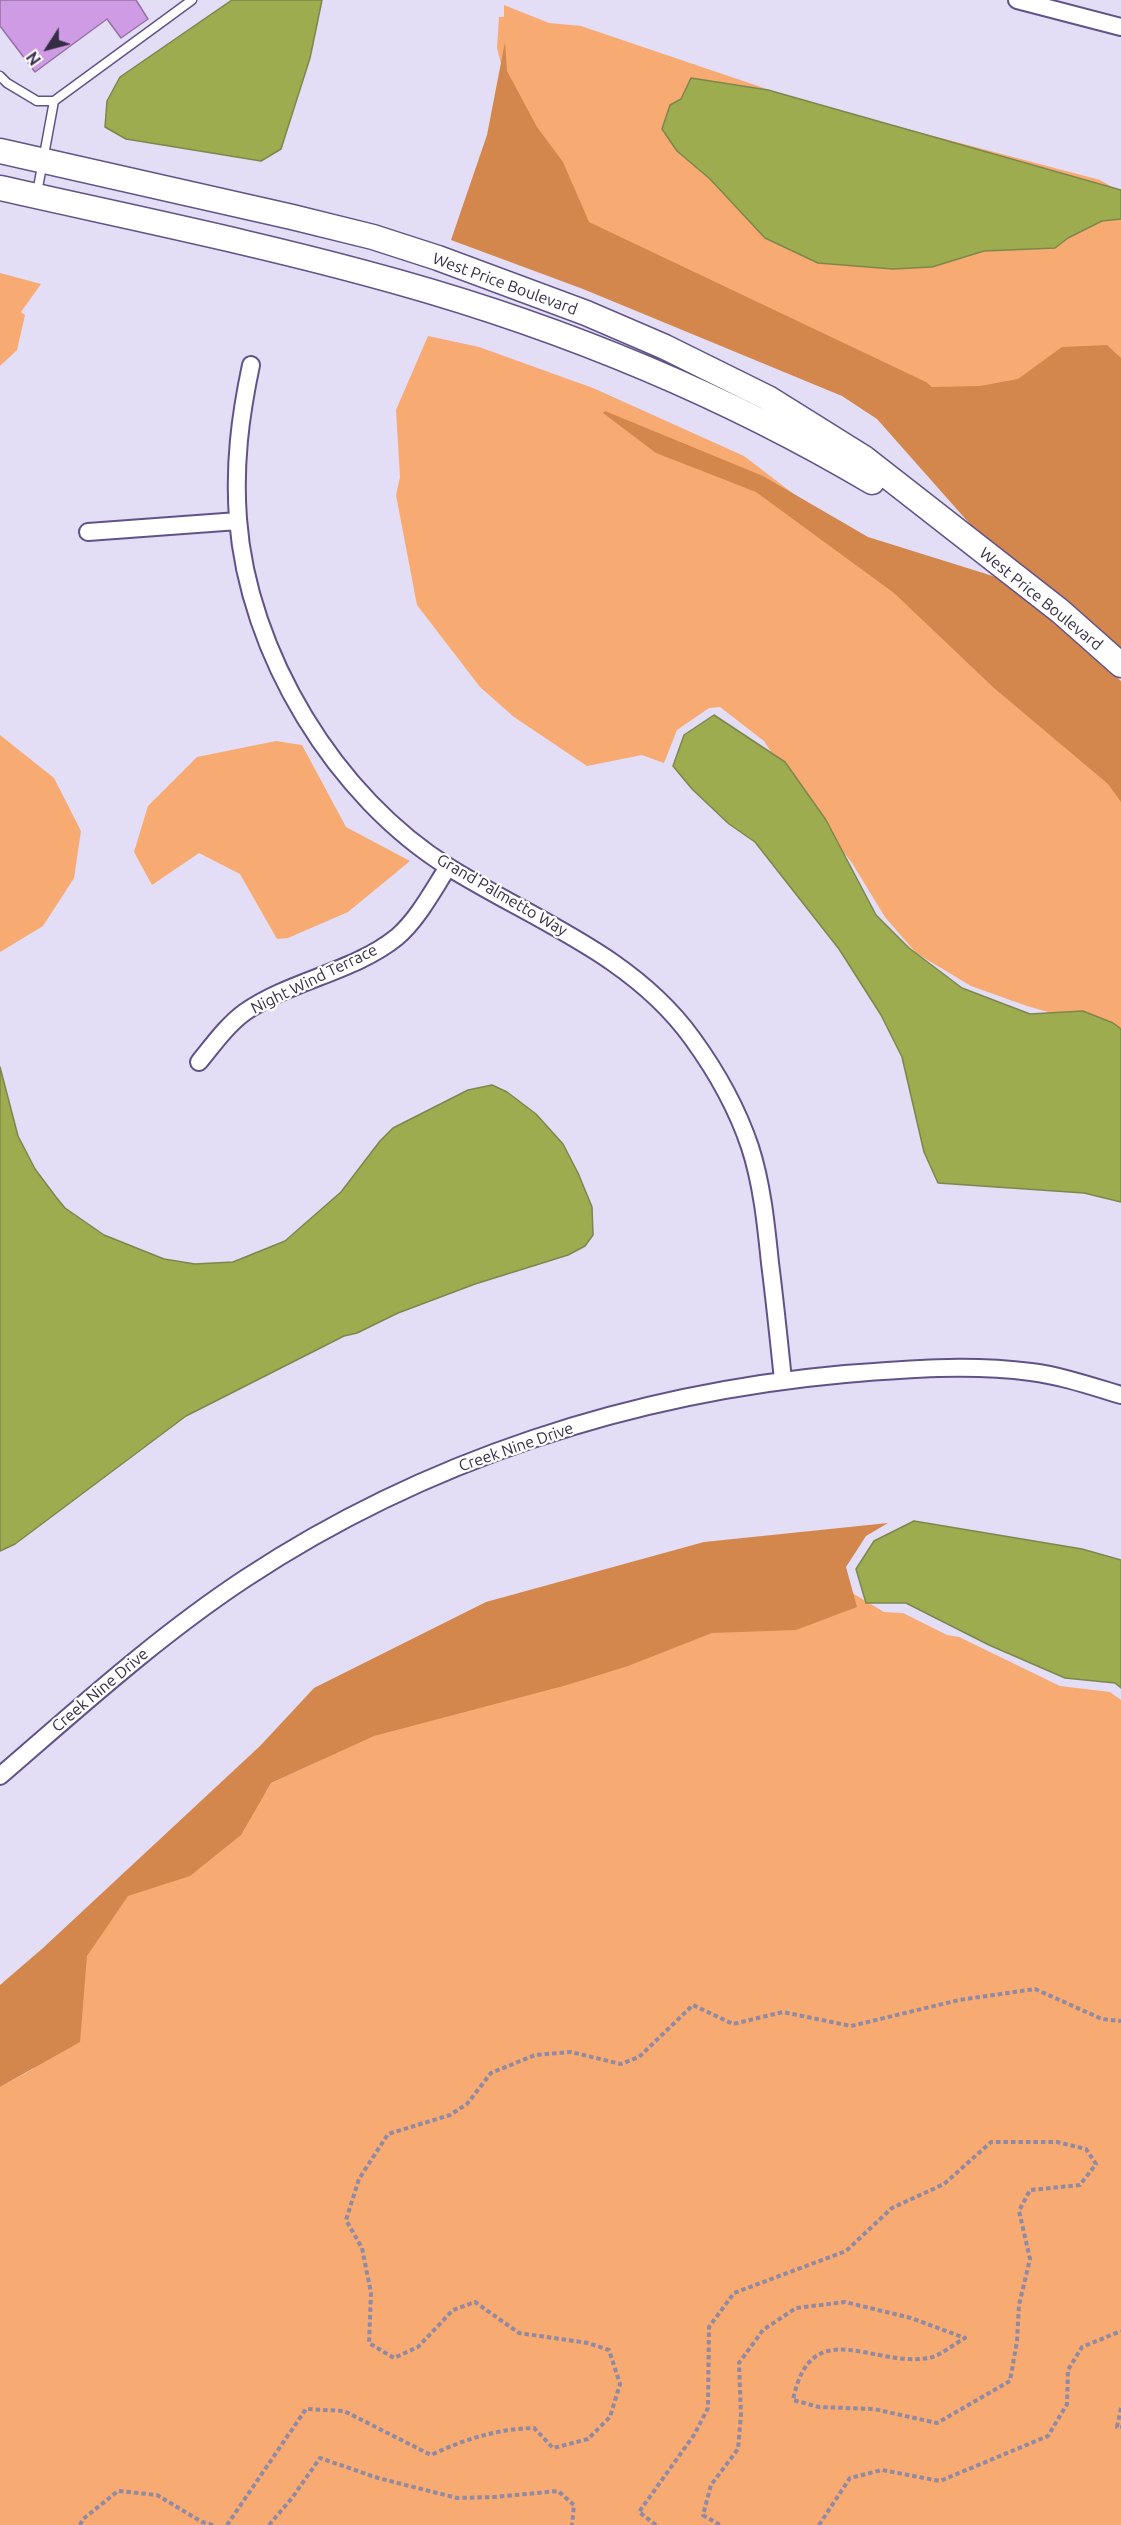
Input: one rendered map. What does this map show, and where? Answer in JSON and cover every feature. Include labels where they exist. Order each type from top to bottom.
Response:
[{"type":"street","points":[[1017,0],[1121,27]]},
{"type":"street","name":"West Price Boulevard","points":[[0,151],[373,237],[438,258],[586,313],[665,347],[768,398],[864,458],[1060,611],[1121,665]]},
{"type":"street","name":"West Price Boulevard","points":[[0,188],[269,249],[388,279],[528,324],[635,365],[742,412],[852,470],[961,534]]},
{"type":"street","name":"Grand Palmetto Way","points":[[251,365],[240,419],[237,475],[238,521],[253,600],[283,680],[306,719],[361,793],[394,825],[448,867],[597,951],[627,971],[664,1004],[702,1052],[732,1103],[755,1162],[765,1213],[783,1380]]},
{"type":"street","points":[[88,532],[238,521]]},
{"type":"street","name":"Night Wind Terrace","points":[[199,1062],[234,1021],[259,1003],[370,954],[398,936],[420,909],[448,867]]},
{"type":"street","name":"Creek Nine Drive","points":[[0,1776],[151,1647],[202,1607],[302,1543],[410,1487],[462,1465],[577,1425],[696,1395],[783,1380],[897,1370],[990,1368],[1054,1377],[1121,1395]]},
{"type":"lane","points":[[0,76],[7,83],[37,101],[54,101],[192,0]]},
{"type":"lane","points":[[37,196],[54,101]]},
{"type":"path","points":[[227,2525],[306,2409],[344,2411],[431,2455],[464,2440],[509,2428],[534,2428],[553,2448],[588,2439],[610,2417],[620,2384],[609,2350],[588,2343],[519,2333],[475,2302],[453,2310],[418,2347],[394,2358],[369,2343],[371,2293],[362,2248],[346,2220],[359,2179],[388,2134],[450,2115],[467,2104],[491,2073],[535,2055],[571,2052],[621,2064],[639,2056],[693,2005],[733,2024],[783,2012],[851,2026],[959,2000],[1035,1989],[1102,2019],[1121,2021]]},
{"type":"path","points":[[656,2525],[639,2512],[694,2435],[708,2408],[709,2327],[734,2293],[846,2251],[892,2208],[944,2184],[991,2142],[1057,2142],[1086,2149],[1096,2164],[1080,2185],[1030,2190],[1019,2211],[1030,2259],[1019,2305],[1017,2341],[1010,2381],[937,2422],[874,2409],[819,2407],[794,2400],[798,2378],[815,2356],[843,2348],[890,2357],[930,2358],[965,2338],[911,2318],[845,2302],[796,2308],[763,2330],[739,2363],[741,2415],[738,2449],[711,2485],[703,2515],[720,2525]]},
{"type":"path","points":[[819,2525],[850,2478],[882,2470],[940,2481],[1048,2436],[1067,2404],[1068,2370],[1082,2347],[1121,2331]]},
{"type":"path","points":[[1121,2408],[1117,2427],[1121,2427]]},
{"type":"path","points":[[268,2525],[292,2498],[320,2458],[378,2478],[457,2498],[494,2498],[558,2491],[574,2505],[572,2525]]},
{"type":"path","points":[[80,2525],[83,2519],[118,2491],[157,2495],[202,2522],[213,2525]]},
{"type":"shaded area","points":[[232,0],[322,0],[310,58],[281,149],[261,161],[126,139],[105,127],[107,101],[120,77]]},
{"type":"shaded area","points":[[504,5],[549,23],[581,26],[805,102],[1100,180],[1121,192],[1121,426],[979,414],[601,248],[516,121],[497,48],[499,17],[504,17]]},
{"type":"shaded area","points":[[505,42],[507,71],[537,127],[563,162],[589,222],[926,382],[932,387],[980,386],[1018,379],[1062,347],[1107,345],[1121,358],[1121,649],[977,532],[877,419],[842,396],[583,289],[451,240],[487,135]]},
{"type":"shaded area","points":[[691,78],[768,90],[1121,190],[1121,219],[1102,221],[1068,238],[1055,248],[984,251],[932,267],[893,269],[818,263],[765,238],[710,179],[677,151],[662,129],[670,105],[681,99]]},
{"type":"shaded area","points":[[0,273],[41,284],[21,312],[25,315],[17,350],[0,366]]},
{"type":"shaded area","points":[[428,336],[479,347],[593,388],[744,456],[829,521],[1121,771],[1121,1033],[1027,1006],[971,986],[916,953],[885,917],[852,863],[795,789],[764,741],[720,707],[709,708],[677,730],[664,763],[642,755],[587,766],[514,717],[480,687],[417,605],[396,495],[400,477],[396,410]]},
{"type":"shaded area","points":[[605,411],[763,476],[868,537],[996,577],[1052,620],[1121,681],[1121,802],[1108,784],[994,688],[894,593],[756,492],[656,453],[603,413]]},
{"type":"shaded area","points":[[714,715],[785,762],[826,820],[876,915],[909,948],[962,988],[1030,1014],[1083,1011],[1113,1023],[1121,1029],[1121,1202],[1084,1193],[938,1183],[924,1152],[902,1057],[881,1015],[839,949],[755,842],[729,824],[692,789],[673,766],[684,735]]},
{"type":"shaded area","points":[[0,735],[54,778],[81,831],[74,878],[43,926],[0,952]]},
{"type":"shaded area","points":[[276,741],[302,745],[346,827],[410,861],[348,912],[288,938],[277,939],[240,874],[199,853],[152,885],[134,852],[148,806],[197,757]]},
{"type":"shaded area","points":[[0,1067],[18,1136],[35,1169],[65,1208],[104,1235],[164,1259],[195,1264],[233,1262],[285,1241],[341,1192],[380,1141],[393,1128],[468,1090],[492,1085],[507,1092],[536,1114],[563,1144],[592,1207],[593,1235],[585,1246],[568,1255],[475,1284],[398,1313],[357,1333],[344,1336],[186,1416],[15,1544],[0,1551]]},
{"type":"shaded area","points":[[914,1521],[1082,1549],[1121,1560],[1121,1688],[1115,1683],[1065,1678],[989,1645],[906,1603],[866,1603],[856,1569],[874,1541]]},
{"type":"shaded area","points":[[888,1523],[866,1536],[846,1567],[857,1607],[796,1630],[712,1633],[628,1666],[567,1685],[374,1736],[271,1783],[241,1835],[190,1876],[128,1896],[87,1956],[80,2042],[0,2087],[0,1985],[43,1948],[260,1746],[314,1688],[486,1602],[704,1542]]},
{"type":"shaded area","points":[[844,1588],[884,1612],[903,1613],[947,1635],[959,1637],[1060,1686],[1110,1692],[1121,1700],[1121,2525],[0,2525],[0,2087],[33,2069],[109,1905],[266,1792],[271,1783],[319,1761],[423,1701]]},
{"type":"building","points":[[0,0],[136,0],[148,19],[121,38],[107,19],[35,72],[0,26]]}]
